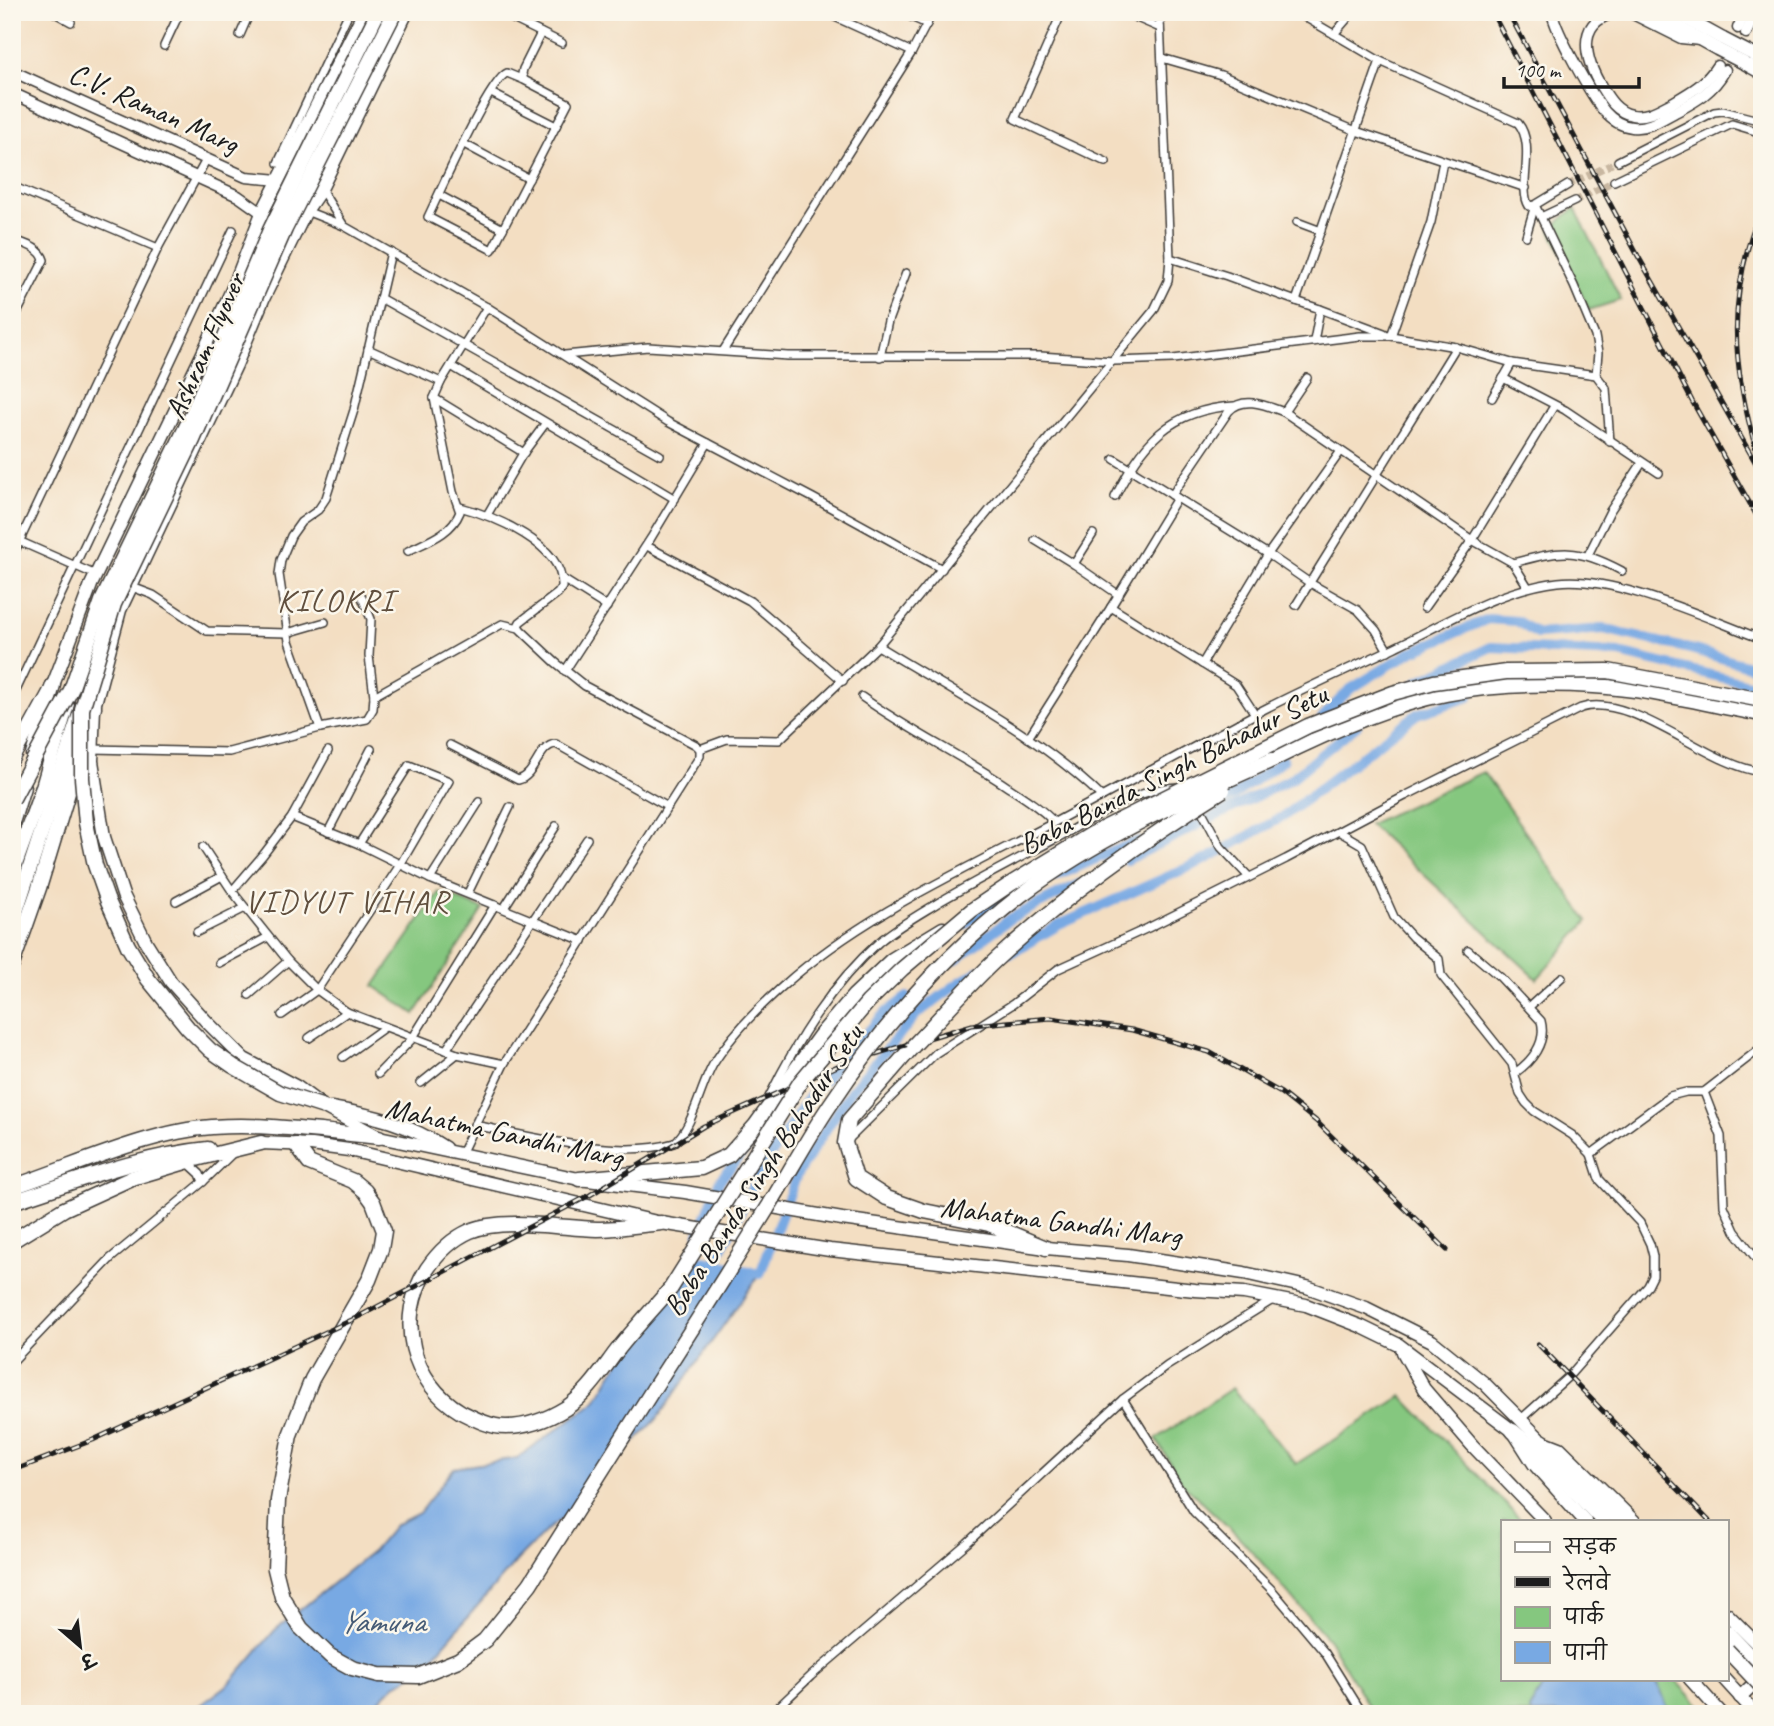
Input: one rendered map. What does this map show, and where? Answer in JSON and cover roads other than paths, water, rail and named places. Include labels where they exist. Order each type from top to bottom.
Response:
[{"type":"highway","name":"Ashram Flyover","points":[[71,691],[102,601],[191,417],[270,230],[378,12]]},
{"type":"highway","name":"Ashram Flyover","points":[[88,708],[114,604],[193,440],[285,229],[395,12]]},
{"type":"highway","name":"Baba Banda Singh Bahadur Setu","points":[[666,1224],[600,1229],[484,1226],[453,1241],[429,1266],[413,1296],[411,1346],[416,1362],[433,1390],[452,1406],[473,1418],[504,1427],[522,1426],[550,1417],[569,1406],[589,1387],[671,1287],[786,1104],[816,1062],[868,1002],[972,910],[1091,834],[1251,753],[1353,707],[1434,682],[1506,672],[1608,671],[1762,700]]},
{"type":"highway","points":[[12,823],[53,685]]},
{"type":"highway","name":"Baba Banda Singh Bahadur Setu","points":[[296,1145],[309,1163],[353,1181],[373,1202],[384,1231],[381,1249],[369,1280],[312,1379],[290,1435],[275,1530],[275,1569],[282,1597],[301,1628],[330,1656],[352,1668],[379,1675],[418,1676],[458,1660],[485,1640],[530,1584],[829,1106],[898,1013],[927,980],[958,949],[1022,894],[1131,825],[1310,741],[1374,715],[1445,694],[1521,685],[1594,686],[1643,691],[1762,714]]},
{"type":"highway","points":[[12,800],[71,691]]},
{"type":"highway","points":[[12,873],[43,787],[71,691]]},
{"type":"highway","points":[[12,923],[88,708]]},
{"type":"highway","points":[[12,965],[39,888],[88,708]]},
{"type":"highway","points":[[88,708],[82,778],[86,823],[95,865],[128,946],[148,979],[188,1028],[210,1049],[233,1066],[280,1093],[324,1107]]},
{"type":"highway","points":[[1046,1248],[989,1224],[924,1211],[887,1198],[856,1178],[845,1143],[849,1119],[914,1045],[999,957],[1104,870],[1175,820],[1272,760]]},
{"type":"highway","points":[[579,1179],[691,1169],[711,1165],[729,1155],[755,1126],[820,1036],[854,996],[892,960],[972,910]]},
{"type":"highway","points":[[12,1187],[122,1148],[173,1133],[212,1126],[379,1137]]},
{"type":"highway","points":[[12,1241],[64,1209],[132,1178],[261,1143]]},
{"type":"highway","points":[[12,1202],[125,1165],[173,1153],[261,1143]]},
{"type":"highway","points":[[1517,1425],[1596,1515],[1616,1520]]},
{"type":"highway","points":[[1542,1441],[1596,1515]]},
{"type":"highway","points":[[1728,1633],[1762,1669]]},
{"type":"highway","points":[[1728,1651],[1762,1686]]},
{"type":"main road","name":"Mahatma Gandhi Marg","points":[[407,12],[264,297],[236,365],[120,610],[88,708],[92,761],[104,837],[123,895],[146,942],[171,982],[244,1059],[297,1087],[324,1107],[379,1137],[579,1179],[685,1192],[842,1219],[1046,1248],[1128,1255],[1307,1286],[1366,1308],[1432,1341],[1457,1360],[1517,1425]]},
{"type":"main road","points":[[1552,12],[1560,35],[1598,103],[1613,120],[1632,122],[1654,113],[1691,92],[1721,68]]},
{"type":"main road","points":[[1619,12],[1600,19],[1591,29],[1586,40],[1586,53],[1590,67],[1608,99],[1632,122]]},
{"type":"main road","points":[[1629,12],[1681,38],[1703,41]]},
{"type":"main road","points":[[1651,12],[1762,73]]},
{"type":"main road","points":[[1674,12],[1762,60]]},
{"type":"main road","points":[[1745,12],[1742,30],[1756,12]]},
{"type":"main road","points":[[12,760],[53,685],[96,576],[235,283],[262,213],[357,15],[394,39]]},
{"type":"main road","name":"C.V. Raman Marg","points":[[12,71],[246,177],[279,180]]},
{"type":"main road","name":"C.V. Raman Marg","points":[[12,93],[238,196],[262,213]]},
{"type":"main road","points":[[177,408],[209,423]]},
{"type":"main road","points":[[324,1107],[395,1122],[419,1131],[456,1153]]},
{"type":"main road","name":"Mahatma Gandhi Marg","points":[[261,1143],[349,1150],[666,1224],[830,1250],[1244,1293],[1306,1305],[1399,1345],[1542,1441],[1560,1448],[1633,1520]]},
{"type":"main road","points":[[1399,1345],[1424,1389],[1472,1445],[1544,1520]]},
{"type":"main road","points":[[1728,1615],[1762,1649]]},
{"type":"main road","points":[[1740,1697],[1762,1676]]},
{"type":"main road","points":[[1691,1680],[1723,1714]]},
{"type":"main road","points":[[1725,1680],[1756,1714]]},
{"type":"street","points":[[53,12],[71,22]]},
{"type":"street","points":[[164,46],[180,12]]},
{"type":"street","points":[[240,35],[250,12]]},
{"type":"street","points":[[499,12],[562,43]]},
{"type":"street","points":[[824,12],[912,52]]},
{"type":"street","points":[[900,12],[927,24]]},
{"type":"street","points":[[723,351],[912,52],[933,12]]},
{"type":"street","points":[[1062,12],[1015,119],[1105,162]]},
{"type":"street","points":[[1123,12],[1160,28]]},
{"type":"street","points":[[700,749],[727,739],[779,740],[843,681],[878,646],[1154,310],[1168,281],[1170,258],[1160,28],[1162,12]]},
{"type":"street","points":[[1296,12],[1380,61],[1518,123],[1525,133],[1528,164],[1527,204],[1535,205],[1568,185]]},
{"type":"street","points":[[1334,34],[1353,12]]},
{"type":"street","points":[[278,163],[357,15]]},
{"type":"street","points":[[524,80],[523,69],[541,33]]},
{"type":"street","points":[[1162,58],[1221,75],[1356,131],[1526,188]]},
{"type":"street","points":[[1296,301],[1380,61]]},
{"type":"street","points":[[503,74],[524,80],[568,103],[492,250],[428,217],[503,74]]},
{"type":"street","points":[[491,93],[556,126]]},
{"type":"street","points":[[1618,161],[1714,112],[1723,111],[1762,121]]},
{"type":"street","points":[[1614,181],[1732,124],[1762,133]]},
{"type":"street","points":[[464,144],[529,179]]},
{"type":"street","points":[[12,556],[16,540],[158,248],[206,160]]},
{"type":"street","points":[[1391,336],[1432,222],[1443,161]]},
{"type":"street","points":[[12,186],[158,248]]},
{"type":"street","points":[[321,188],[344,226]]},
{"type":"street","points":[[439,195],[503,229]]},
{"type":"street","points":[[1541,217],[1575,201]]},
{"type":"street","points":[[1535,205],[1595,336],[1598,353],[1596,375],[1606,388],[1611,442]]},
{"type":"street","points":[[1526,236],[1535,205]]},
{"type":"street","points":[[306,211],[344,226],[487,307],[668,422],[942,569]]},
{"type":"street","points":[[1297,222],[1321,231]]},
{"type":"street","points":[[12,699],[233,230]]},
{"type":"street","points":[[12,239],[37,250],[44,260],[12,323]]},
{"type":"street","points":[[320,728],[287,633],[279,574],[281,560],[291,536],[301,522],[310,517],[326,498],[354,410],[391,252]]},
{"type":"street","points":[[1170,258],[1391,336]]},
{"type":"street","points":[[880,357],[888,321],[906,273]]},
{"type":"street","points":[[380,298],[660,455]]},
{"type":"street","points":[[408,551],[442,534],[457,518],[460,507],[453,492],[434,398],[487,307]]},
{"type":"street","points":[[1314,341],[1320,309]]},
{"type":"street","points":[[565,355],[648,347],[788,356],[1040,356],[1114,361],[1173,359],[1360,336],[1391,336],[1456,347],[1512,363],[1596,375]]},
{"type":"street","points":[[1296,605],[1456,347]]},
{"type":"street","points":[[368,349],[441,382]]},
{"type":"street","points":[[1492,398],[1512,363]]},
{"type":"street","points":[[451,366],[675,499]]},
{"type":"street","points":[[1284,412],[1307,378]]},
{"type":"street","points":[[1503,378],[1565,411],[1659,473]]},
{"type":"street","points":[[434,398],[523,453]]},
{"type":"street","points":[[1115,497],[1130,469],[1148,443],[1162,429],[1203,411],[1252,402],[1284,412],[1472,540],[1513,563],[1528,587]]},
{"type":"street","points":[[1028,738],[1119,595],[1175,497],[1234,406]]},
{"type":"street","points":[[1423,608],[1472,540],[1554,406]]},
{"type":"street","points":[[486,515],[523,453],[545,424]]},
{"type":"street","points":[[565,671],[647,546],[708,443]]},
{"type":"street","points":[[1202,664],[1268,554],[1341,451]]},
{"type":"street","points":[[1114,459],[1310,583],[1358,610],[1376,630],[1388,651]]},
{"type":"street","points":[[1588,555],[1610,512],[1642,463]]},
{"type":"street","points":[[460,507],[486,515],[523,533],[538,543],[551,557],[561,578],[562,587],[520,622],[519,628]]},
{"type":"street","points":[[1074,564],[1093,534]]},
{"type":"street","points":[[16,540],[96,576]]},
{"type":"street","points":[[1035,540],[1119,595]]},
{"type":"street","points":[[647,546],[750,601],[843,681]]},
{"type":"street","points":[[1513,563],[1550,554],[1588,555],[1622,571]]},
{"type":"street","points":[[561,578],[607,607]]},
{"type":"street","points":[[474,1125],[591,1147],[645,1147],[674,1143],[684,1131],[713,1065],[725,1048],[752,1014],[811,961],[919,894],[1255,714],[1447,621],[1528,587],[1561,581],[1608,585],[1762,639]]},
{"type":"street","points":[[132,587],[153,595],[207,631],[287,633],[325,622]]},
{"type":"street","points":[[92,749],[229,752],[320,728],[367,719],[373,709],[374,696],[369,656],[371,620],[361,596]]},
{"type":"street","points":[[1111,607],[1236,685],[1255,714]]},
{"type":"street","points":[[374,696],[502,624],[519,628],[585,686],[700,749],[697,762],[504,1064],[474,1125],[456,1153]]},
{"type":"street","points":[[878,646],[1028,738],[1074,771],[1102,797]]},
{"type":"street","points":[[862,696],[913,731],[1041,809],[1054,822]]},
{"type":"street","points":[[845,1143],[936,1053],[1021,999],[1058,969],[1148,928],[1590,705],[1629,713],[1744,769],[1762,772]]},
{"type":"street","points":[[450,745],[518,780],[526,777],[548,747],[556,744],[668,807]]},
{"type":"street","points":[[328,832],[371,749]]},
{"type":"street","points":[[232,891],[292,817],[328,751]]},
{"type":"street","points":[[282,1015],[317,989],[400,865],[449,781],[409,765],[359,844]]},
{"type":"street","points":[[1146,774],[1156,789]]},
{"type":"street","points":[[755,1126],[809,1023],[847,975],[880,942],[905,922],[957,892],[1126,802],[1156,789],[1189,787],[1221,847],[1249,877]]},
{"type":"street","points":[[430,879],[479,802]]},
{"type":"street","points":[[468,893],[510,807]]},
{"type":"street","points":[[292,817],[359,844],[430,879],[583,941]]},
{"type":"street","points":[[504,908],[556,826]]},
{"type":"street","points":[[1340,831],[1362,845],[1394,917],[1438,959],[1441,975],[1512,1064],[1520,1094],[1526,1103],[1572,1135],[1591,1154],[1599,1179],[1640,1223],[1653,1256],[1653,1276],[1648,1286],[1569,1376],[1517,1425]]},
{"type":"street","points":[[446,1051],[587,839]]},
{"type":"street","points":[[203,847],[232,891],[288,961],[317,989],[347,1012],[446,1051],[504,1064]]},
{"type":"street","points":[[176,901],[222,876]]},
{"type":"street","points":[[378,1074],[412,1039],[495,905]]},
{"type":"street","points":[[197,932],[245,908]]},
{"type":"street","points":[[219,963],[268,937]]},
{"type":"street","points":[[1468,950],[1530,1007],[1541,1021],[1542,1034],[1538,1049],[1528,1064],[1515,1073]]},
{"type":"street","points":[[249,995],[288,961]]},
{"type":"street","points":[[1530,1007],[1562,977]]},
{"type":"street","points":[[309,1038],[347,1012]]},
{"type":"street","points":[[343,1057],[385,1027]]},
{"type":"street","points":[[1591,1154],[1670,1096],[1686,1092],[1704,1092],[1762,1047]]},
{"type":"street","points":[[421,1083],[457,1054]]},
{"type":"street","points":[[1704,1092],[1721,1136],[1724,1206],[1735,1231],[1762,1266]]},
{"type":"street","points":[[12,1362],[111,1258],[203,1182],[236,1150]]},
{"type":"street","points":[[187,1162],[200,1174],[203,1182]]},
{"type":"street","points":[[771,1714],[811,1676],[967,1543],[1122,1399],[1188,1353],[1274,1299]]},
{"type":"street","points":[[1122,1399],[1194,1512],[1272,1590],[1325,1653],[1363,1714]]},
{"type":"water","name":"Yamuna","points":[[689,1258],[760,1274],[656,1420],[598,1479],[583,1503],[548,1529],[518,1559],[422,1670],[395,1685],[366,1714],[189,1714],[229,1684],[275,1630],[373,1551],[395,1525],[419,1513],[454,1468],[517,1458],[595,1402],[639,1329]]},
{"type":"water","points":[[1546,1680],[1653,1680],[1659,1687],[1671,1714],[1532,1714],[1529,1710]]},
{"type":"waterway","points":[[1322,718],[1349,690],[1411,652],[1488,619],[1517,621],[1537,634],[1603,629],[1694,650],[1762,670]]},
{"type":"waterway","points":[[1417,682],[1491,647],[1619,653],[1762,687]]},
{"type":"waterway","points":[[1587,677],[1628,681]]},
{"type":"waterway","points":[[1011,953],[1059,925],[1205,860],[1284,816],[1417,714],[1469,697]]},
{"type":"waterway","points":[[1127,860],[1291,779],[1357,725]]},
{"type":"waterway","points":[[1198,812],[1233,796],[1283,760]]},
{"type":"waterway","points":[[1055,877],[1137,841]]},
{"type":"waterway","points":[[955,960],[1011,918],[1079,884]]},
{"type":"waterway","points":[[965,924],[996,902],[1018,893]]},
{"type":"waterway","points":[[692,1258],[760,1274],[797,1174],[851,1091],[917,1014],[980,970]]},
{"type":"waterway","points":[[715,1262],[761,1170],[808,1098],[884,1014],[907,997]]},
{"type":"waterway","points":[[699,1234],[720,1180],[768,1123]]},
{"type":"tunnel","points":[[1568,185],[1618,161]]},
{"type":"tunnel","points":[[1575,201],[1614,181]]},
{"type":"railway","points":[[1492,12],[1692,401],[1762,525]]},
{"type":"railway","points":[[1508,12],[1638,256],[1762,474]]},
{"type":"railway","points":[[1758,456],[1742,391],[1736,331],[1742,271],[1762,206]]},
{"type":"railway","points":[[1762,262],[1762,360]]},
{"type":"railway","points":[[12,1471],[93,1440],[356,1318],[590,1195],[704,1126],[842,1064],[972,1025],[1051,1018],[1132,1030],[1209,1052],[1281,1093],[1316,1121],[1447,1250]]},
{"type":"railway","points":[[1538,1344],[1708,1520]]},
{"type":"district","name":"KILOKRI","points":[[336,600]]},
{"type":"district","name":"VIDYUT VIHAR","points":[[347,901]]}]
